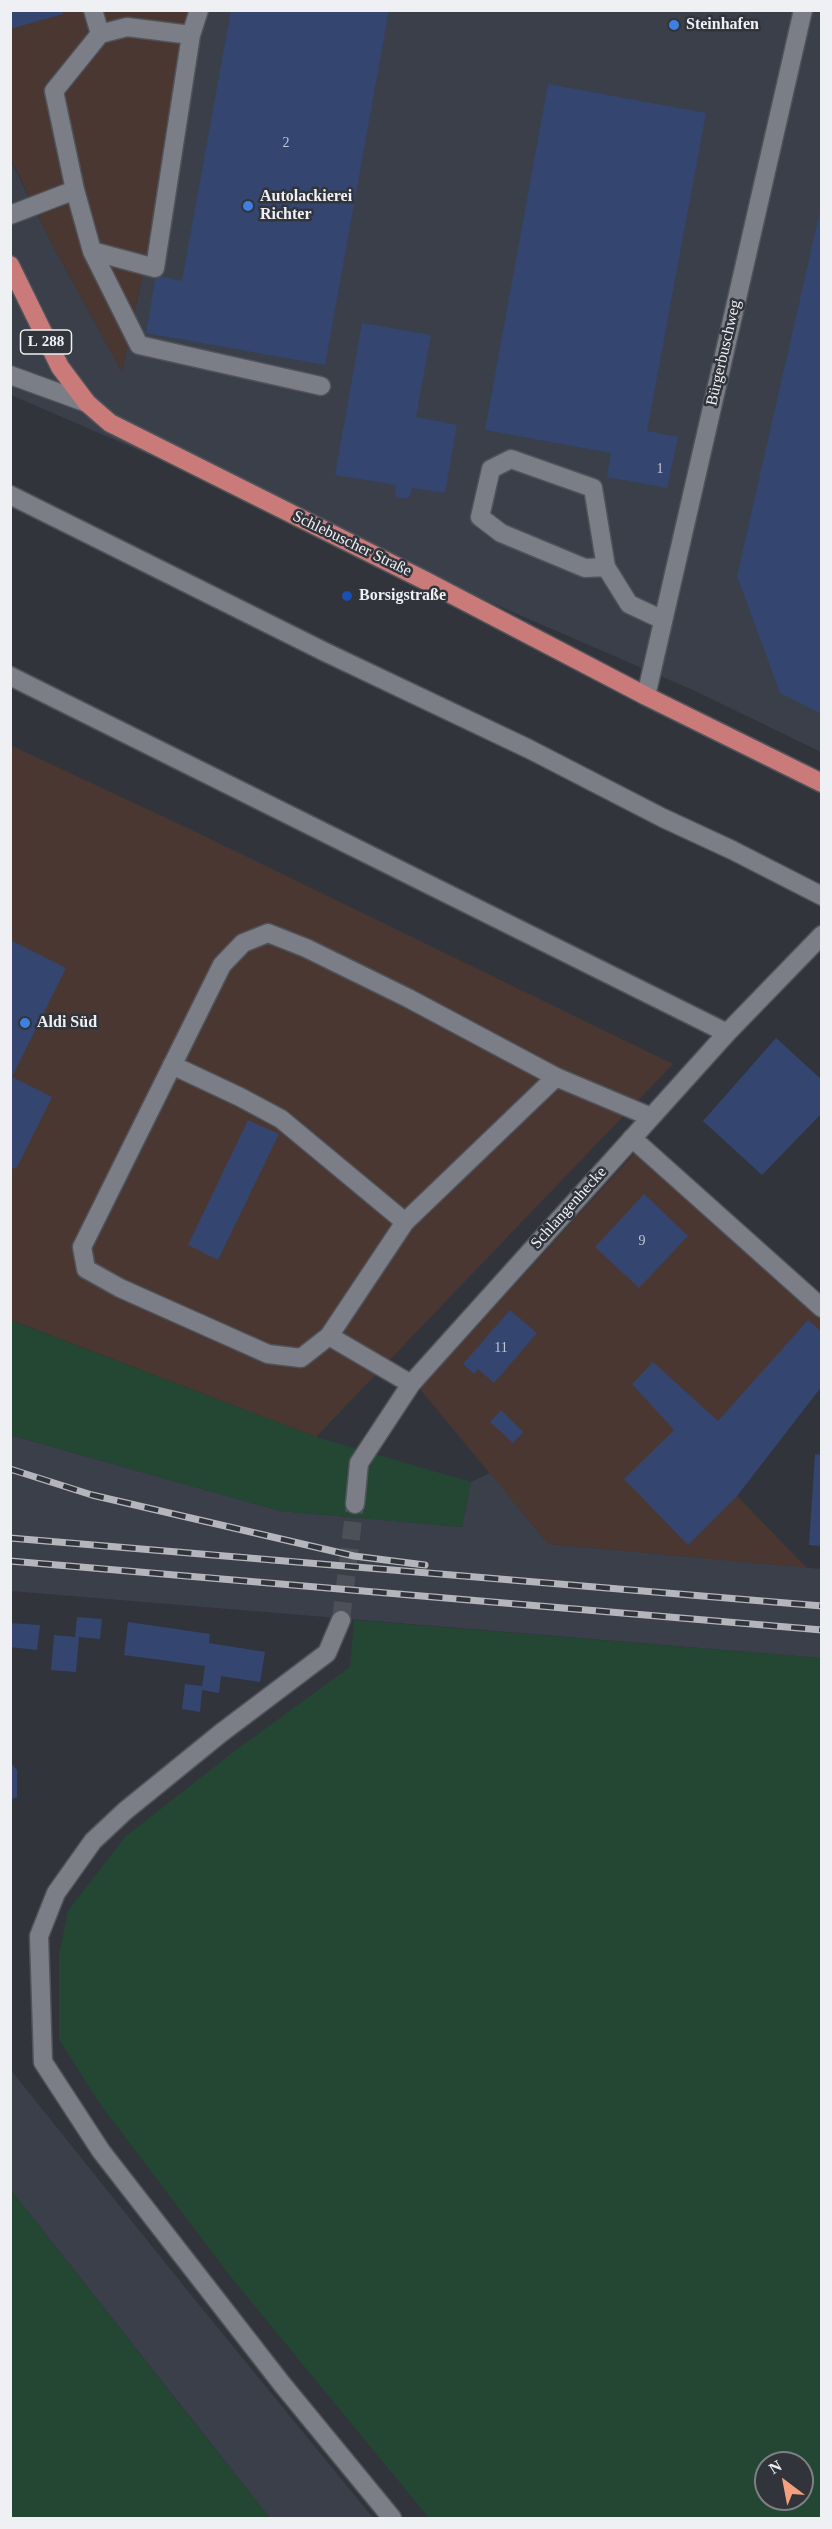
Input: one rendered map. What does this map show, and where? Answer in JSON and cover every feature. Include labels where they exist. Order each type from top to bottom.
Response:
[{"type":"main road","name":"L 288","points":[[12,273],[60,367],[87,403]]},
{"type":"main road","name":"Schlebuscher Straße","points":[[87,403],[110,423],[822,783]]},
{"type":"street","points":[[93,10],[100,34]]},
{"type":"street","points":[[92,251],[155,268],[191,35],[199,10]]},
{"type":"street","name":"Bürgerbuschweg","points":[[646,696],[803,10]]},
{"type":"street","points":[[191,35],[127,27],[100,34],[54,91],[75,190],[92,251],[139,345],[321,386]]},
{"type":"street","points":[[10,216],[75,190]]},
{"type":"street","name":"Schlebuscher Straße","points":[[10,375],[87,403]]},
{"type":"street","points":[[606,567],[585,568],[501,533],[480,518],[491,469],[511,459],[593,488],[606,567],[629,604],[663,620]]},
{"type":"street","points":[[10,495],[325,652],[529,749],[822,896]]},
{"type":"street","points":[[10,676],[727,1033]]},
{"type":"street","points":[[556,1077],[405,1222],[329,1336],[301,1358],[268,1354],[120,1288],[86,1269],[82,1246],[222,965],[243,943],[268,933],[306,948],[408,998],[556,1077],[651,1117]]},
{"type":"street","name":"Schlangenhecke","points":[[355,1504],[359,1463],[411,1384],[727,1033],[822,935]]},
{"type":"street","points":[[172,1065],[240,1096],[281,1119],[327,1160],[405,1222]]},
{"type":"street","points":[[632,1138],[822,1308]]},
{"type":"street","points":[[329,1336],[411,1384]]},
{"type":"street","points":[[341,1620],[327,1653],[221,1733],[125,1811],[93,1841],[56,1893],[39,1936],[43,2062],[101,2151],[282,2384],[392,2518]]},
{"type":"shaded area","points":[[11,11],[199,11],[122,372],[54,248],[11,159]]},
{"type":"shaded area","points":[[199,11],[821,11],[821,752],[695,691],[11,395],[10,159],[54,248],[122,372]]},
{"type":"shaded area","points":[[10,745],[196,832],[673,1064],[316,1437],[11,1320]]},
{"type":"shaded area","points":[[641,1146],[821,1308],[821,1385],[737,1496],[807,1568],[548,1544],[420,1389]]},
{"type":"shaded area","points":[[10,1435],[280,1511],[462,1527],[471,1482],[490,1473],[548,1544],[821,1569],[821,1658],[11,1591]]},
{"type":"shaded area","points":[[10,2069],[373,2518],[270,2518],[11,2190]]},
{"type":"green space","points":[[10,1320],[316,1437],[471,1482],[462,1527],[280,1511],[11,1435]]},
{"type":"green space","points":[[354,1620],[821,1658],[821,2518],[429,2518],[231,2277],[98,2101],[59,2039],[59,1955],[68,1911],[125,1837],[236,1750],[350,1667]]},
{"type":"green space","points":[[11,2190],[184,2410],[270,2518],[11,2518]]},
{"type":"building","points":[[10,10],[62,10],[63,14],[10,29]]},
{"type":"building","points":[[231,10],[389,10],[325,365],[146,333],[156,275],[182,281]]},
{"type":"building","points":[[548,84],[706,113],[647,431],[678,437],[667,488],[607,477],[611,453],[485,430]]},
{"type":"building","points":[[821,207],[822,714],[780,693],[737,576]]},
{"type":"building","points":[[362,323],[431,335],[416,417],[457,425],[445,493],[412,488],[410,496],[406,499],[397,497],[396,485],[335,475]]},
{"type":"building","name":"Aldi Süd","points":[[10,940],[66,968],[12,1077],[52,1097],[16,1169],[10,1166]]},
{"type":"building","points":[[776,1038],[822,1080],[822,1113],[762,1175],[703,1121]]},
{"type":"building","points":[[248,1120],[279,1134],[218,1260],[188,1245]]},
{"type":"building","points":[[644,1194],[688,1236],[639,1288],[595,1247]]},
{"type":"building","points":[[510,1310],[537,1333],[494,1383],[478,1369],[474,1374],[463,1364]]},
{"type":"building","points":[[808,1320],[822,1332],[822,1386],[737,1496],[688,1545],[624,1479],[674,1430],[632,1384],[653,1362],[718,1421]]},
{"type":"building","points":[[501,1410],[523,1432],[513,1443],[490,1422]]},
{"type":"building","points":[[815,1454],[822,1455],[822,1546],[809,1545]]},
{"type":"building","points":[[77,1617],[102,1619],[100,1639],[79,1637],[76,1672],[51,1670],[54,1635],[75,1637]]},
{"type":"building","points":[[128,1622],[210,1634],[209,1643],[265,1652],[260,1682],[221,1676],[219,1693],[202,1690],[200,1712],[182,1709],[185,1684],[202,1686],[205,1666],[124,1655]]},
{"type":"building","points":[[10,1623],[40,1625],[37,1650],[10,1647]]},
{"type":"building","points":[[10,1762],[17,1770],[17,1797],[10,1800]]},
{"type":"tunnel","points":[[341,1620],[355,1504]]},
{"type":"railway","points":[[10,1469],[92,1495],[354,1556],[425,1565]]},
{"type":"railway","points":[[10,1538],[822,1606]]},
{"type":"railway","points":[[10,1561],[822,1630]]},
{"type":"place","name":"Steinhafen","points":[[674,25]]},
{"type":"place","name":"Autolackierei Richter","points":[[248,206]]},
{"type":"place","name":"Borsigstraße","points":[[347,596]]},
{"type":"place","name":"Aldi Süd","points":[[25,1023]]}]
